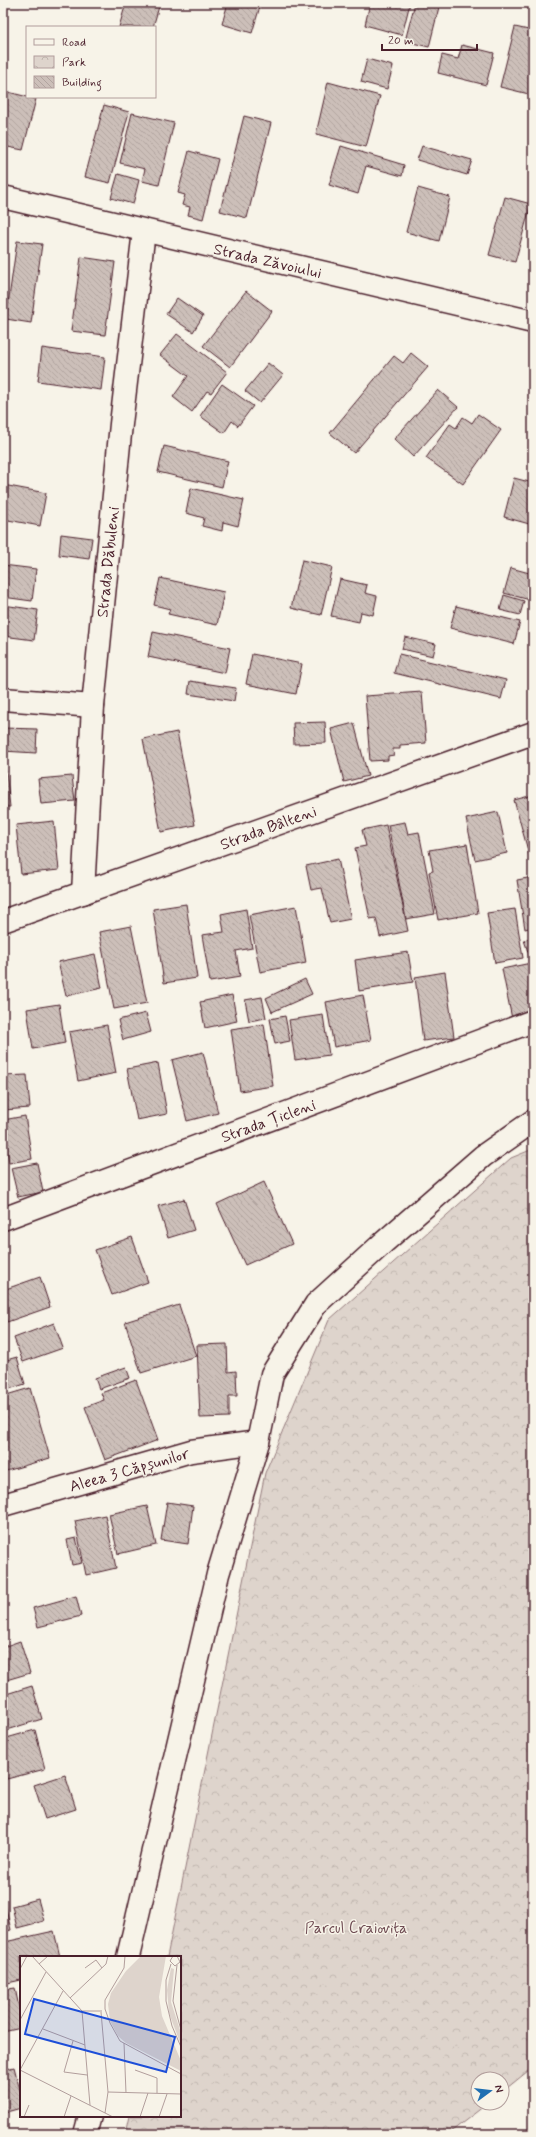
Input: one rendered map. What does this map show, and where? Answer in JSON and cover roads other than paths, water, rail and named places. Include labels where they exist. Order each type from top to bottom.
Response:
[{"type":"street","name":"Strada Zăvoiului","points":[[3,197],[533,322]]},
{"type":"street","name":"Strada Dăbuleni","points":[[82,893],[93,706],[121,424],[144,231]]},
{"type":"street","points":[[3,699],[93,706]]},
{"type":"street","name":"Strada Bâlteni","points":[[3,921],[533,733]]},
{"type":"street","name":"Strada Țicleni","points":[[3,1219],[533,1021]]},
{"type":"street","points":[[128,1956],[218,1574],[258,1442],[272,1374],[316,1304],[383,1243],[484,1156],[533,1121]]},
{"type":"street","name":"Aleea 3 Căpșunilor","points":[[3,1505],[191,1451],[258,1442]]},
{"type":"street","points":[[85,2134],[90,2117]]},
{"type":"park label","name":"Parcul Craiovița","points":[[356,1927]]}]
